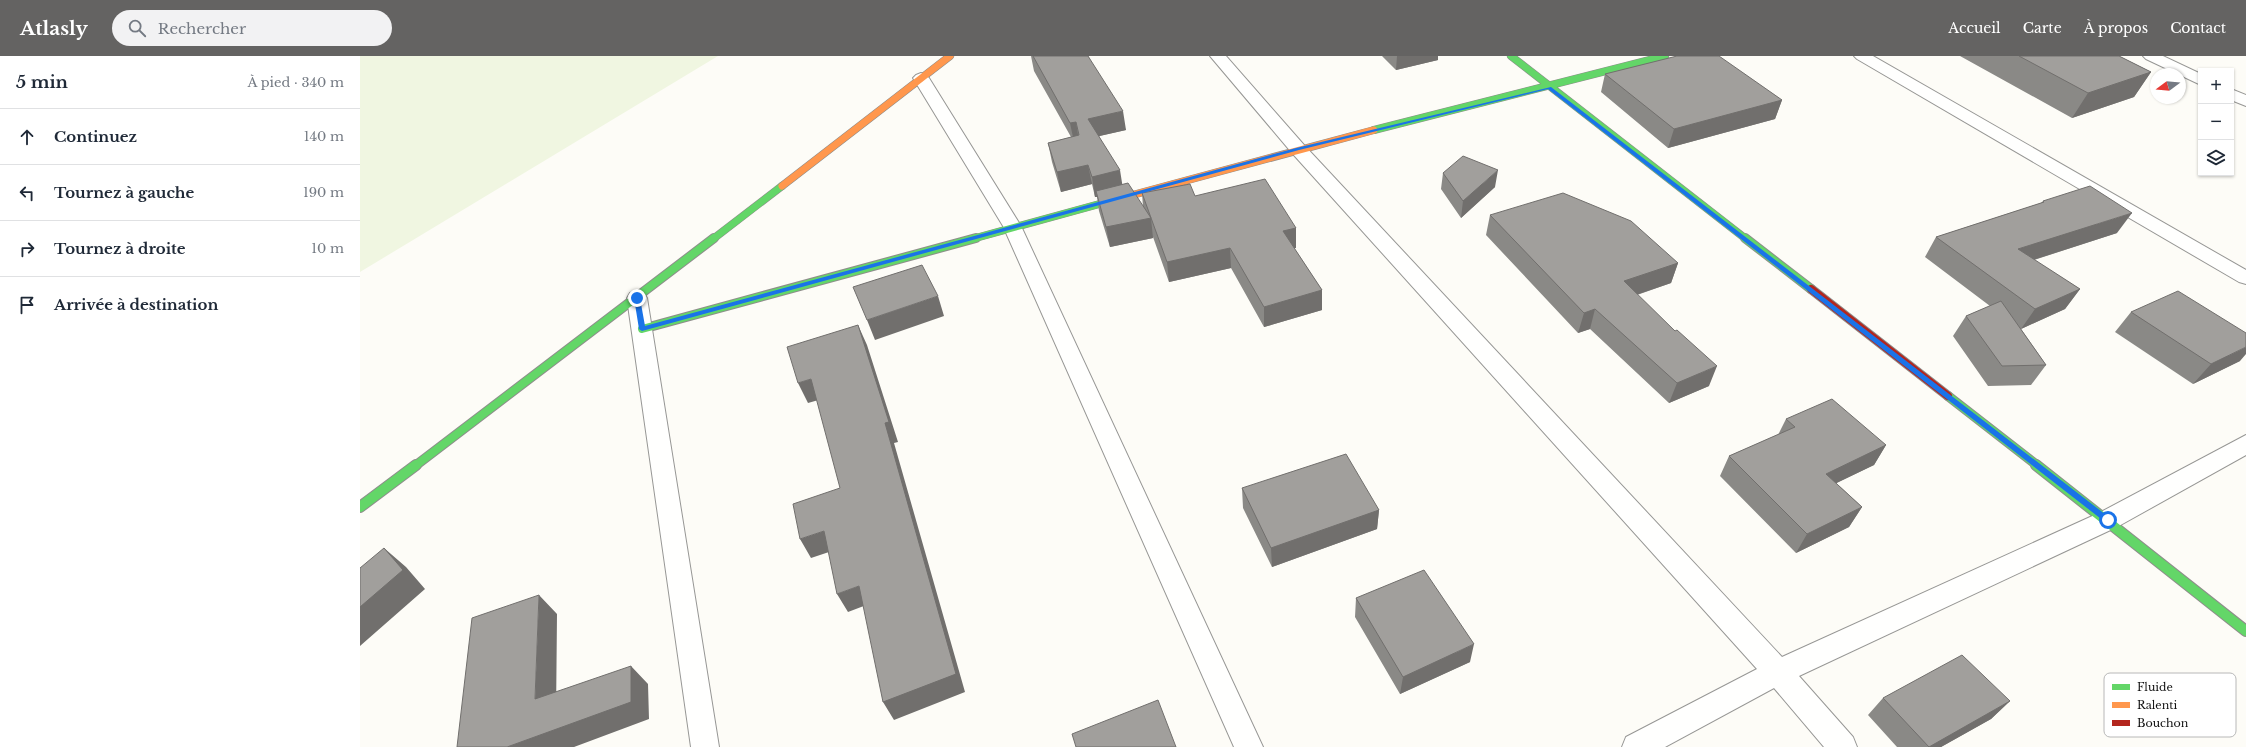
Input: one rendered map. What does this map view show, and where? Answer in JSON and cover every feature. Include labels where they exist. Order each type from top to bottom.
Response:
[{"type":"street","points":[[360,507],[637,298],[950,56]]},
{"type":"street","points":[[1218,56],[1298,149],[1778,672],[1843,747]]},
{"type":"street","points":[[1511,56],[1549,88],[2108,520],[2246,631]]},
{"type":"street","points":[[642,329],[1012,226],[1298,149],[1549,88],[1666,56]]},
{"type":"street","points":[[1862,56],[2246,278]]},
{"type":"street","points":[[2151,56],[2198,79]]},
{"type":"street","points":[[921,78],[1012,226],[1249,747]]},
{"type":"street","points":[[2234,95],[2246,101]]},
{"type":"street","points":[[637,298],[705,747]]},
{"type":"street","points":[[1636,747],[1778,672],[2108,520],[2246,444]]},
{"type":"green space","points":[[360,56],[718,56],[360,272]]},
{"type":"building","points":[[1033,56],[1088,56],[1123,111],[1088,119],[1120,170],[1092,177],[1088,165],[1057,172],[1048,143],[1079,135],[1076,122],[1070,123]]},
{"type":"building","points":[[1677,56],[1719,56],[1782,100],[1674,129],[1605,74]]},
{"type":"building","points":[[2019,56],[2119,56],[2150,72],[2088,93]]},
{"type":"building","points":[[1463,156],[1498,170],[1463,201],[1443,173]]},
{"type":"building","points":[[1265,179],[1296,228],[1283,231],[1322,290],[1264,307],[1230,248],[1167,262],[1142,193],[1190,184],[1195,196]]},
{"type":"building","points":[[1128,183],[1151,218],[1106,227],[1096,191]]},
{"type":"building","points":[[2090,186],[2132,213],[2018,249],[2080,289],[2035,309],[1936,237],[2044,202],[2043,201]]},
{"type":"building","points":[[1563,193],[1631,221],[1678,263],[1624,281],[1675,331],[1677,330],[1717,366],[1677,383],[1595,309],[1584,313],[1490,215]]},
{"type":"building","points":[[922,265],[938,296],[867,320],[853,287]]},
{"type":"building","points":[[2178,291],[2246,333],[2246,347],[2211,364],[2131,312]]},
{"type":"building","points":[[2001,301],[2046,365],[2002,366],[1966,316]]},
{"type":"building","points":[[858,325],[889,422],[885,423],[956,674],[883,702],[859,586],[837,594],[824,531],[800,539],[793,504],[840,488],[811,379],[798,383],[787,347]]},
{"type":"building","points":[[1832,399],[1886,445],[1826,474],[1862,507],[1807,534],[1729,456],[1795,427],[1786,419]]},
{"type":"building","points":[[1346,454],[1379,510],[1271,548],[1242,488]]},
{"type":"building","points":[[384,548],[403,570],[360,607],[360,568]]},
{"type":"building","points":[[1424,570],[1474,644],[1403,677],[1356,598]]},
{"type":"building","points":[[539,595],[535,699],[631,666],[631,702],[507,747],[457,747],[472,618]]},
{"type":"building","points":[[1962,655],[2010,701],[1929,747],[1883,698]]},
{"type":"building","points":[[1158,700],[1176,747],[1076,747],[1072,734]]},
{"type":"traffic: fast","points":[[1511,56],[1811,289]]},
{"type":"traffic: fast","points":[[1374,130],[1665,56]]},
{"type":"traffic: fast","points":[[360,507],[782,186]]},
{"type":"traffic: fast","points":[[642,329],[1114,200]]},
{"type":"traffic: fast","points":[[1948,396],[2108,520],[2246,631]]},
{"type":"traffic: slow","points":[[782,186],[950,56]]},
{"type":"traffic: slow","points":[[1114,200],[1374,130]]},
{"type":"traffic: jam","points":[[1811,289],[1948,396]]},
{"type":"route","points":[[637,298],[642,329],[1012,226],[1298,149],[1549,88],[2108,520]]}]
